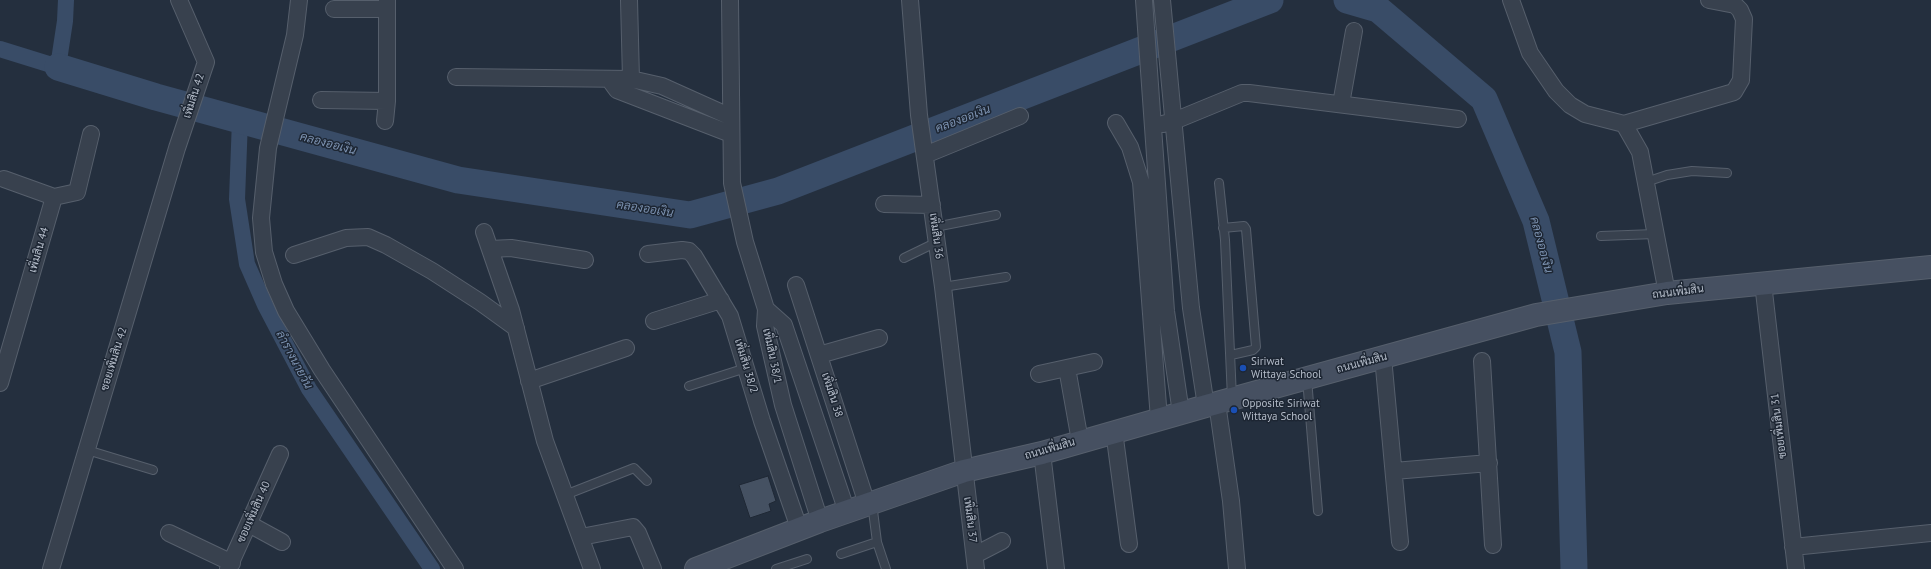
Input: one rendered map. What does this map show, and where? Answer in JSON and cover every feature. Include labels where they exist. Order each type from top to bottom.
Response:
[{"type":"street","name":"เพิ่มสิน 42","points":[[177,148],[206,62],[180,0]]},
{"type":"street","points":[[299,0],[295,35],[268,148],[262,218],[264,252],[274,284],[286,312],[322,370],[455,569]]},
{"type":"street","points":[[629,0],[631,79]]},
{"type":"street","points":[[730,0],[732,183],[745,242],[766,309]]},
{"type":"street","name":"เพิ่มสิน 36","points":[[910,0],[919,115],[943,287],[964,472]]},
{"type":"street","points":[[1162,0],[1191,308],[1218,403],[1231,501],[1237,569]]},
{"type":"street","points":[[1511,0],[1530,53],[1556,91],[1570,105],[1585,114],[1624,124],[1734,92],[1741,80],[1744,18],[1740,10],[1735,5],[1709,0]]},
{"type":"street","points":[[1144,1],[1166,311],[1181,413]]},
{"type":"street","points":[[334,9],[387,5],[387,101],[385,121]]},
{"type":"street","points":[[1341,104],[1354,31]]},
{"type":"street","points":[[456,77],[609,80],[631,79],[662,86],[731,117]]},
{"type":"street","points":[[609,80],[617,90],[731,134]]},
{"type":"street","points":[[1152,126],[1174,121],[1242,93],[1458,119]]},
{"type":"street","points":[[321,100],[387,101]]},
{"type":"street","points":[[924,153],[1020,116]]},
{"type":"street","points":[[1116,122],[1130,147],[1141,182],[1159,419]]},
{"type":"street","points":[[1624,124],[1640,152],[1667,293]]},
{"type":"street","points":[[4,179],[54,196],[77,192],[91,134]]},
{"type":"street","name":"ซอยเพิ่มสิน 42","points":[[51,569],[177,148]]},
{"type":"street","name":"เพิ่มสิน 44","points":[[0,383],[54,196]]},
{"type":"street","points":[[884,204],[932,205]]},
{"type":"street","points":[[484,232],[516,328],[545,441],[592,569]]},
{"type":"street","points":[[294,255],[346,238],[368,236],[432,271],[480,302],[516,328]]},
{"type":"street","points":[[490,250],[512,248],[585,260]]},
{"type":"street","name":"เพิ่มสิน 38/2","points":[[648,254],[682,250],[689,251],[694,256],[730,316],[799,528]]},
{"type":"street","name":"ถนนเพิ่มสิน","points":[[700,568],[799,528],[964,472],[1042,453],[1114,431],[1536,316],[1573,308],[1667,293],[1931,267]]},
{"type":"street","name":"ซอยเพิ่มสิน 31","points":[[1763,283],[1796,569]]},
{"type":"street","name":"เพิ่มสิน 38","points":[[796,285],[869,503]]},
{"type":"street","points":[[654,321],[721,300]]},
{"type":"street","name":"เพิ่มสิน 38/1","points":[[766,309],[784,325],[847,512]]},
{"type":"street","name":"เพิ่มสิน 38/1","points":[[766,309],[765,326],[783,405],[820,521]]},
{"type":"street","points":[[819,356],[879,338]]},
{"type":"street","points":[[529,381],[626,348]]},
{"type":"street","points":[[1383,357],[1400,542]]},
{"type":"street","points":[[1482,361],[1493,545]]},
{"type":"street","points":[[1040,374],[1094,362]]},
{"type":"street","points":[[775,373],[798,368]]},
{"type":"street","points":[[1067,368],[1080,441]]},
{"type":"street","points":[[1114,431],[1129,544]]},
{"type":"street","points":[[1042,453],[1056,569]]},
{"type":"street","name":"ซอยเพิ่มสิน 40","points":[[230,566],[280,454]]},
{"type":"street","points":[[1394,471],[1489,463]]},
{"type":"street","name":"เพิ่มสิน 37","points":[[964,472],[975,562]]},
{"type":"street","points":[[249,524],[282,542]]},
{"type":"street","points":[[581,537],[633,527],[638,533],[653,569]]},
{"type":"street","points":[[169,533],[230,566]]},
{"type":"street","points":[[1793,547],[1931,533]]},
{"type":"street","points":[[975,562],[1002,541]]},
{"type":"lane","points":[[1646,182],[1667,175],[1692,171],[1727,173]]},
{"type":"lane","points":[[1218,403],[1231,355],[1219,183]]},
{"type":"lane","points":[[904,258],[936,234],[996,215]]},
{"type":"lane","points":[[1223,228],[1244,226],[1246,229],[1256,347],[1253,350],[1231,355]]},
{"type":"lane","points":[[1601,236],[1655,234]]},
{"type":"lane","points":[[943,287],[1006,277]]},
{"type":"lane","points":[[689,386],[746,368]]},
{"type":"lane","points":[[1306,379],[1318,511]]},
{"type":"lane","points":[[87,450],[153,470]]},
{"type":"lane","points":[[565,495],[634,468],[647,481]]},
{"type":"lane","points":[[869,503],[886,569]]},
{"type":"lane","points":[[841,554],[878,542]]},
{"type":"lane","points":[[776,569],[807,559]]},
{"type":"building","points":[[768,476],[776,501],[769,504],[771,511],[750,518],[739,485]]},
{"type":"waterway","name":"คลองออเงิน","points":[[0,49],[58,67],[65,21],[66,0]]},
{"type":"waterway","name":"คลองออเงิน","points":[[58,67],[156,97],[458,180],[690,215],[778,191],[1270,0]]},
{"type":"waterway","name":"คลองออเงิน","points":[[1347,0],[1378,9],[1484,99],[1536,221],[1568,352],[1574,569]]},
{"type":"waterway","name":"ลำรางนายวัน","points":[[240,120],[237,199],[247,264],[265,305],[309,389],[432,569]]},
{"type":"place","name":"Siriwat Wittaya School","points":[[1243,368]]},
{"type":"place","name":"Opposite Siriwat Wittaya School","points":[[1234,410]]}]
